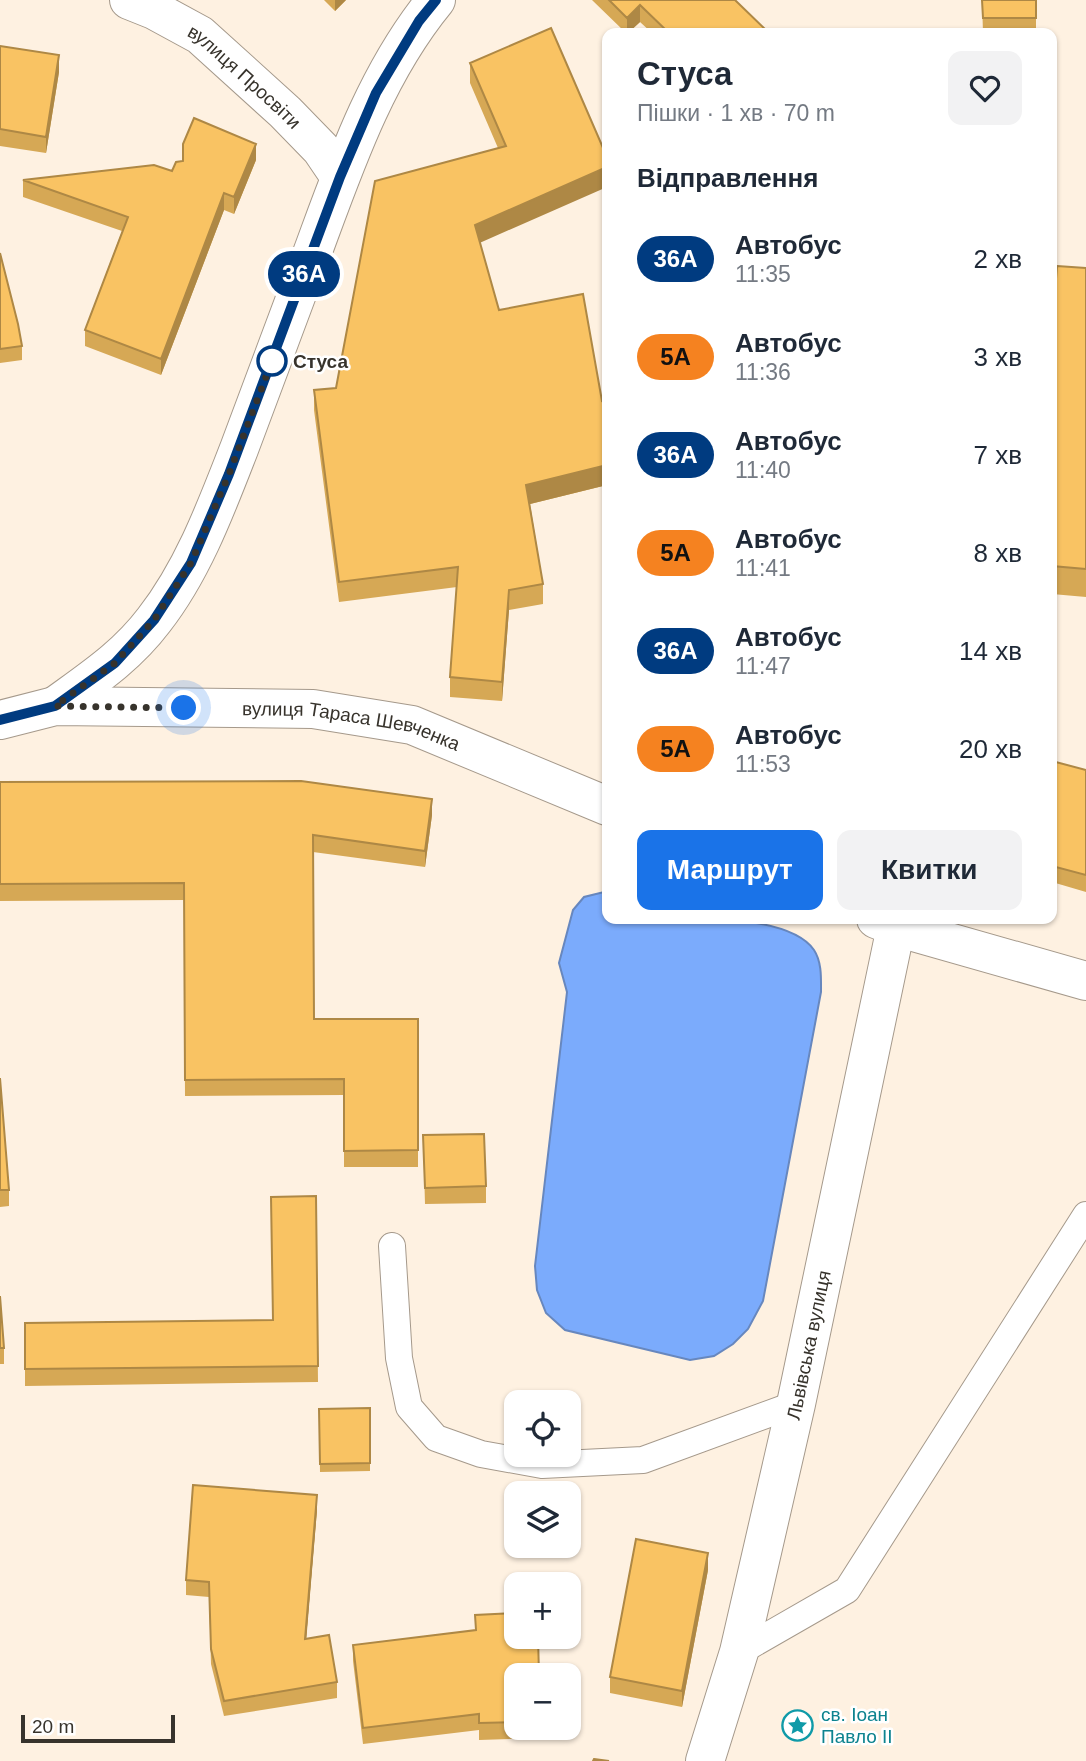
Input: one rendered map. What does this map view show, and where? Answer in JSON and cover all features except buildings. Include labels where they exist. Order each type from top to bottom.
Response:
[{"type":"street","name":"вулиця Просвіти","points":[[129,0],[155,10],[200,34],[285,112],[321,149],[340,177]]},
{"type":"street","points":[[55,706],[115,663],[154,620],[191,563],[229,474],[340,177],[376,93],[419,21],[436,0]]},
{"type":"street","name":"вулиця Тараса Шевченка","points":[[0,720],[55,706],[313,709],[412,725],[602,804]]},
{"type":"street","name":"Львівська вулиця","points":[[705,1761],[739,1653],[796,1404],[886,924]]},
{"type":"street","points":[[889,924],[1086,981]]},
{"type":"lane","points":[[739,1653],[847,1590],[1086,1215]]},
{"type":"lane","points":[[392,1245],[400,1358],[409,1407],[436,1438],[481,1454],[542,1465],[643,1460],[796,1404]]},
{"type":"water","points":[[602,892],[602,924],[759,924],[776,927],[799,937],[814,950],[818,960],[821,992],[763,1301],[748,1329],[733,1344],[714,1356],[690,1360],[565,1330],[546,1313],[537,1290],[535,1266],[567,992],[559,963],[573,910],[584,897]]},
{"type":"bus line","name":"36А","points":[[0,720],[55,706],[115,663],[154,620],[191,563],[229,474],[340,177],[376,93],[419,21],[436,0]]},
{"type":"place","name":"Стуса","points":[[272,361]]},
{"type":"place","name":"св. Іоан Павло ІІ","points":[[798,1725]]},
{"type":"route","points":[[184,708],[55,706],[115,663],[154,620],[191,563],[229,474],[272,361]]}]
